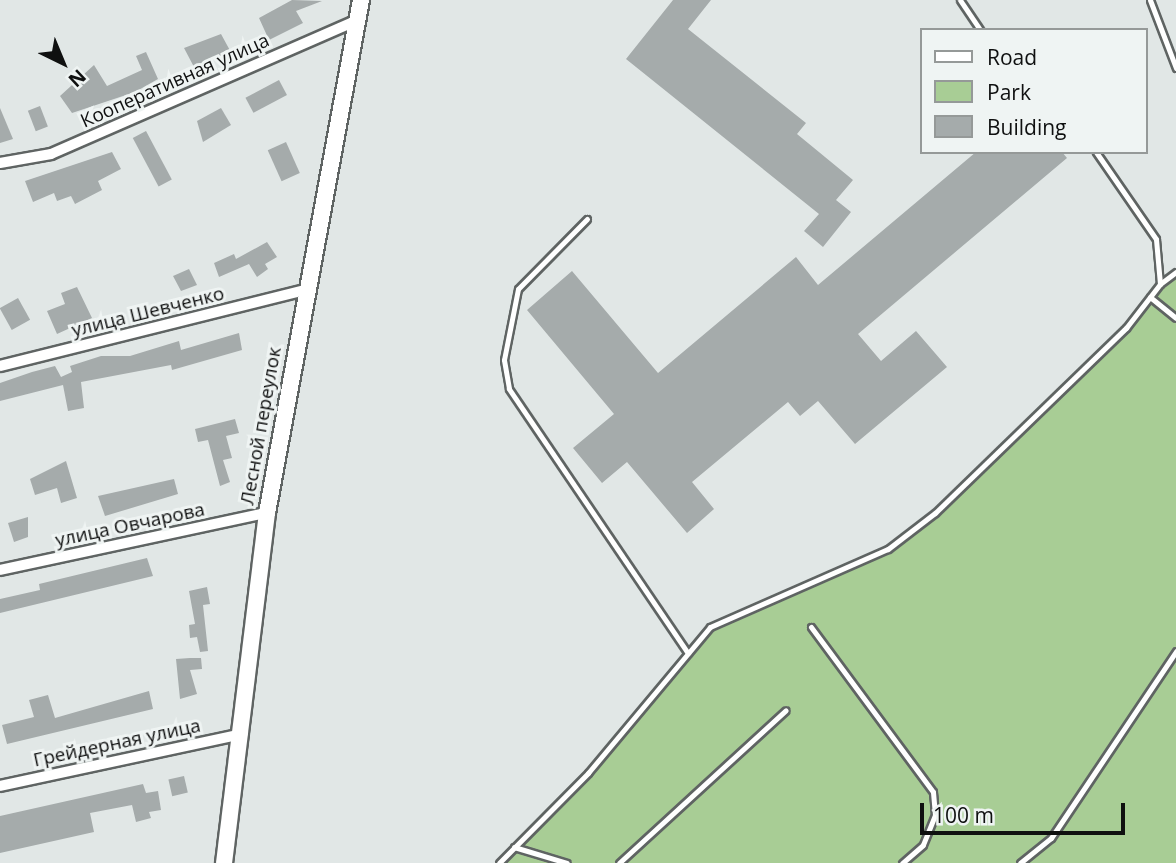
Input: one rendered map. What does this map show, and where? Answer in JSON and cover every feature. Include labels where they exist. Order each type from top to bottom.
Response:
[{"type":"main road","name":"Лесной переулок","points":[[224,863],[242,734],[267,513],[305,290],[360,19],[361,0]]},
{"type":"street","name":"Кооперативная улица","points":[[0,163],[51,154],[360,19]]},
{"type":"street","name":"улица Шевченко","points":[[0,366],[305,290]]},
{"type":"street","name":"улица Овчарова","points":[[0,570],[267,513]]},
{"type":"street","name":"Грейдерная улица","points":[[0,786],[242,734]]},
{"type":"lane","points":[[960,0],[979,28]]},
{"type":"lane","points":[[1150,0],[1176,68]]},
{"type":"lane","points":[[1097,154],[1156,239],[1160,284]]},
{"type":"lane","points":[[587,219],[518,289],[504,360],[509,389],[688,653]]},
{"type":"lane","points":[[499,863],[588,772],[710,627],[888,549],[1016,435],[1126,328],[1160,284],[1176,272]]},
{"type":"lane","points":[[1150,297],[1176,318]]},
{"type":"lane","points":[[811,627],[933,792],[935,815],[923,845],[902,863]]},
{"type":"lane","points":[[1020,863],[1051,838],[1176,651]]},
{"type":"lane","points":[[618,863],[786,710]]},
{"type":"lane","points":[[514,847],[567,863]]},
{"type":"green space","points":[[1176,272],[1176,863],[499,863],[588,773],[710,627],[888,549],[935,513],[1126,328],[1160,284]]},
{"type":"building","points":[[292,0],[322,1],[296,11],[303,23],[269,40],[259,18]]},
{"type":"building","points":[[673,0],[711,0],[688,29],[806,123],[797,134],[853,180],[836,200],[851,212],[823,247],[804,231],[819,214],[626,59]]},
{"type":"building","points":[[221,34],[233,56],[219,63],[216,56],[194,67],[184,48]]},
{"type":"building","points":[[146,52],[158,79],[135,92],[72,113],[60,96],[94,65],[107,86],[142,70],[136,56]]},
{"type":"building","points":[[279,80],[287,95],[253,113],[245,98]]},
{"type":"building","points":[[40,106],[48,127],[36,131],[28,111]]},
{"type":"building","points":[[0,108],[13,139],[0,143]]},
{"type":"building","points":[[221,108],[231,125],[203,142],[197,121]]},
{"type":"building","points":[[146,131],[172,180],[159,187],[133,138]]},
{"type":"building","points":[[286,142],[300,173],[282,181],[268,150]]},
{"type":"building","points":[[112,152],[121,169],[98,181],[102,190],[75,204],[71,196],[57,201],[54,193],[33,202],[25,181]]},
{"type":"building","points":[[974,154],[1064,154],[1067,158],[858,334],[881,361],[916,331],[947,367],[855,444],[818,401],[800,416],[788,402],[692,482],[714,509],[687,533],[627,462],[602,483],[573,448],[614,414],[527,310],[572,271],[658,373],[796,257],[818,285]]},
{"type":"building","points":[[267,242],[277,257],[265,264],[268,269],[257,277],[249,264],[219,277],[214,263],[234,254],[236,259]]},
{"type":"building","points":[[189,269],[197,285],[181,291],[173,276]]},
{"type":"building","points":[[77,287],[92,318],[57,334],[47,311],[65,304],[61,293]]},
{"type":"building","points":[[18,298],[30,320],[12,330],[0,308]]},
{"type":"building","points":[[239,333],[242,350],[172,370],[171,365],[81,382],[84,408],[68,411],[63,385],[0,401],[0,383],[32,372],[55,366],[61,377],[72,372],[70,366],[101,356],[130,356],[179,341],[181,350]]},
{"type":"building","points":[[235,419],[239,433],[226,436],[232,458],[223,460],[230,482],[220,486],[208,440],[198,442],[195,429]]},
{"type":"building","points":[[66,461],[77,498],[61,503],[57,488],[35,495],[30,479]]},
{"type":"building","points":[[174,479],[178,494],[105,516],[98,496]]},
{"type":"building","points":[[28,517],[28,537],[14,542],[8,523]]},
{"type":"building","points":[[147,558],[153,576],[0,613],[0,599],[40,590],[39,584]]},
{"type":"building","points":[[207,587],[210,604],[203,605],[208,651],[200,652],[197,637],[190,638],[189,625],[195,624],[189,591]]},
{"type":"building","points":[[201,658],[202,669],[190,670],[197,694],[180,699],[176,659]]},
{"type":"building","points":[[149,691],[153,709],[7,744],[2,725],[34,717],[29,700],[48,695],[55,718]]},
{"type":"building","points":[[184,776],[188,793],[172,796],[168,780]]},
{"type":"building","points":[[143,784],[146,793],[158,791],[161,810],[149,812],[151,818],[136,822],[132,805],[90,813],[94,832],[0,853],[0,816]]}]
